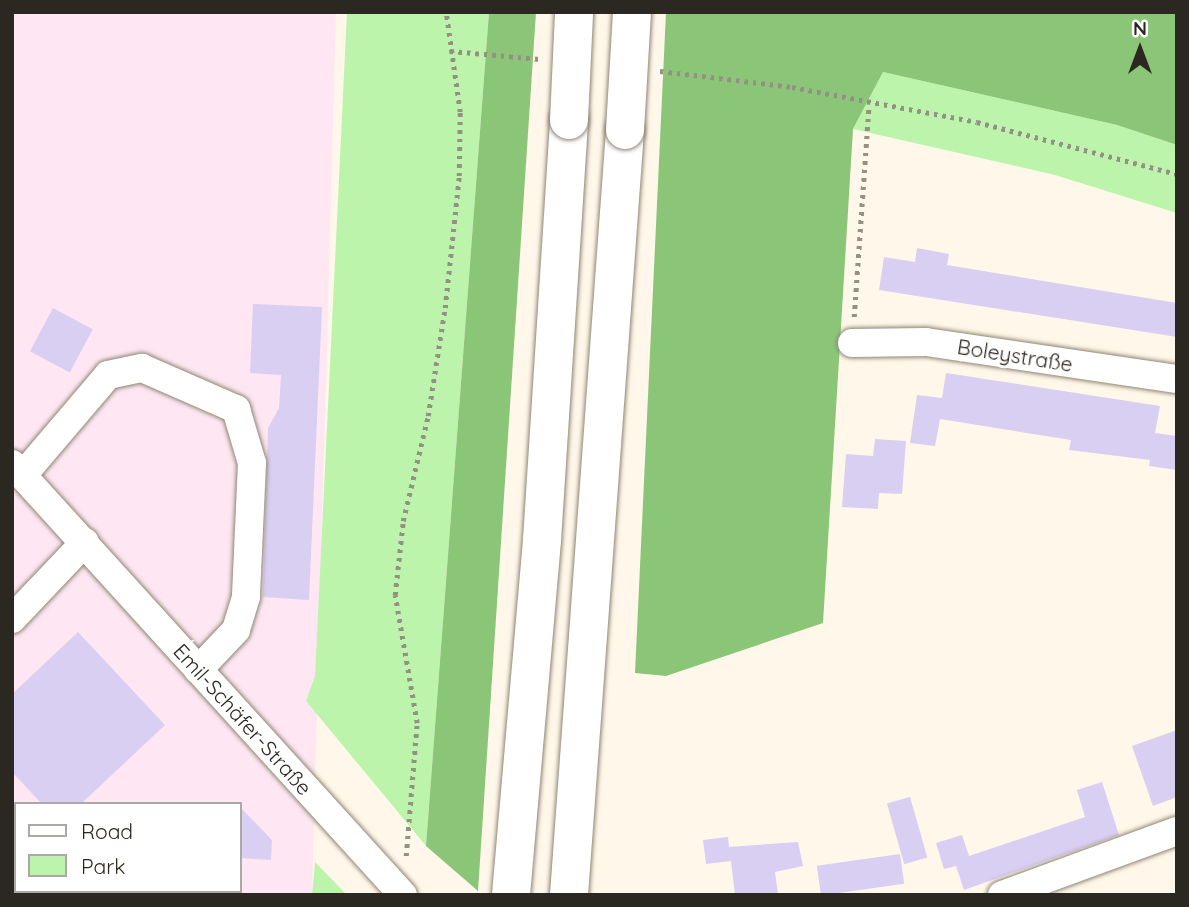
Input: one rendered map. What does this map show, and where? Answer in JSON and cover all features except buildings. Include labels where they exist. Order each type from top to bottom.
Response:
[{"type":"highway","points":[[511,895],[542,540],[574,12]]},
{"type":"highway","points":[[569,895],[632,12]]},
{"type":"street","name":"Boleystraße","points":[[852,343],[926,342],[1177,379]]},
{"type":"street","points":[[18,470],[108,375],[142,368],[236,409],[252,463],[246,597],[236,630],[198,670]]},
{"type":"street","name":"Emil-Schäfer-Straße","points":[[18,470],[403,895]]},
{"type":"street","points":[[12,619],[85,542]]},
{"type":"street","points":[[1002,895],[1177,831]]},
{"type":"path","points":[[403,895],[417,723],[395,595],[403,521],[428,415],[445,307],[459,176],[460,112],[446,12]]},
{"type":"path","points":[[852,343],[869,105],[977,122],[1177,174]]},
{"type":"shaded area","points":[[12,12],[336,12],[312,895],[12,895]]},
{"type":"green space","points":[[347,12],[489,12],[426,846],[306,701],[315,676]]},
{"type":"green space","points":[[489,12],[536,12],[478,891],[426,846]]},
{"type":"green space","points":[[666,12],[1177,12],[1177,145],[1117,125],[883,72],[853,129],[823,623],[666,676],[635,673]]},
{"type":"green space","points":[[883,72],[1117,125],[1177,145],[1177,213],[1055,175],[853,129]]},
{"type":"green space","points":[[315,862],[347,895],[312,895]]}]
